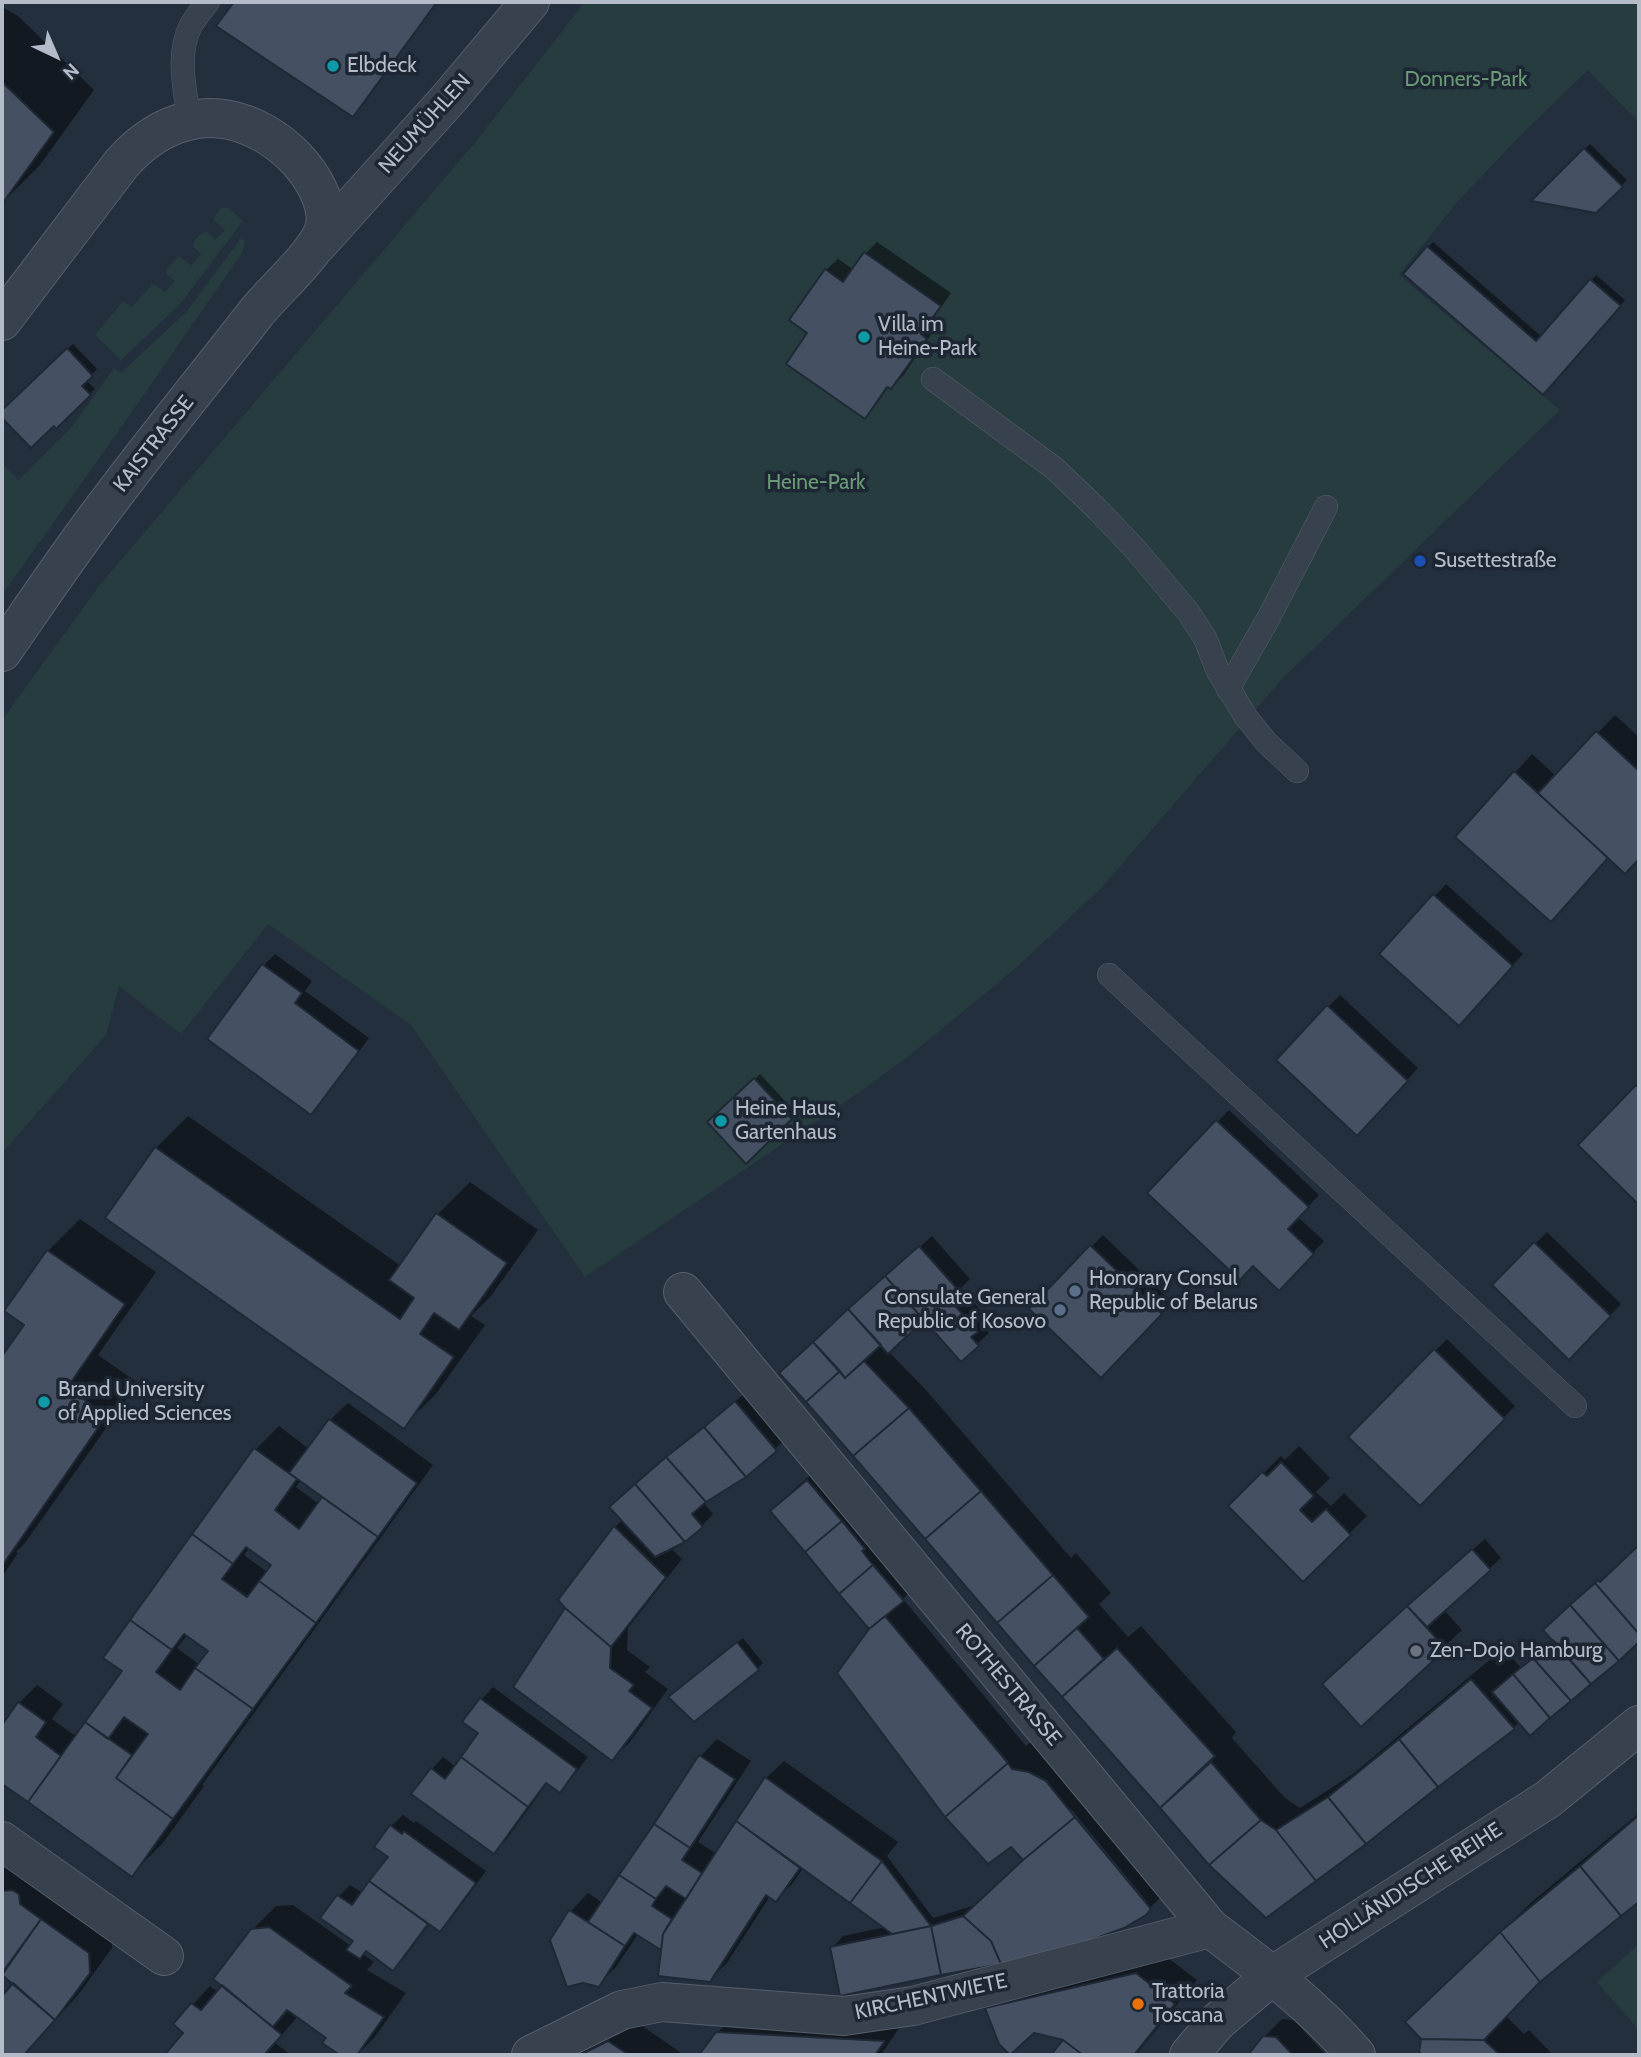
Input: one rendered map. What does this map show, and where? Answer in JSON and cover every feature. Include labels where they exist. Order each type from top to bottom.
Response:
[{"type":"street","name":"NEUMÜHLEN","points":[[318,244],[451,96],[530,2]]},
{"type":"street","points":[[2,321],[121,163],[166,129],[189,120],[221,119],[251,127],[268,135],[294,155],[315,183],[324,202],[325,223],[318,244]]},
{"type":"street","name":"KAISTRASSE","points":[[2,652],[79,542],[267,298],[318,244]]},
{"type":"street","name":"ROTHESTRASSE","points":[[683,1292],[1210,1928],[1273,1975],[1338,2034],[1356,2055]]},
{"type":"street","name":"HOLLÄNDISCHE REIHE","points":[[1189,2055],[1216,2022],[1273,1975],[1548,1799],[1639,1725]]},
{"type":"street","points":[[2,1841],[164,1956]]},
{"type":"street","name":"KIRCHENTWIETE","points":[[531,2055],[622,2010],[662,2002],[844,2017],[914,2006],[1210,1928]]},
{"type":"lane","points":[[189,120],[182,70],[184,43],[192,23],[208,2]]},
{"type":"lane","points":[[933,379],[1054,468],[1136,550],[1188,612],[1205,638],[1228,689],[1247,717],[1266,742],[1297,771]]},
{"type":"lane","points":[[1228,689],[1326,507]]},
{"type":"lane","points":[[1109,975],[1575,1406]]},
{"type":"green space","name":"Heine-Park","points":[[585,2],[1639,2],[1639,123],[1588,70],[1457,202],[1399,275],[1560,410],[1283,678],[1102,887],[1016,968],[910,1055],[861,1091],[585,1277],[411,1025],[268,924],[181,1034],[119,986],[106,1035],[2,1153],[2,720],[99,586],[477,140]]},
{"type":"green space","points":[[221,208],[228,208],[243,221],[181,303],[121,360],[95,335],[123,301],[132,307],[152,285],[165,292],[175,281],[166,270],[178,257],[191,266],[201,254],[193,246],[198,237],[207,232],[215,240],[225,230],[214,220]]},
{"type":"green space","points":[[241,238],[245,241],[242,253],[2,595],[2,464],[18,480],[71,428],[114,368],[121,373],[188,310]]},
{"type":"green space","points":[[1639,1944],[1639,2030],[1597,1982]]},
{"type":"building","name":"Elbdeck","points":[[234,2],[437,2],[353,117],[216,26]]},
{"type":"building","points":[[2,82],[54,132],[2,204]]},
{"type":"building","points":[[1584,148],[1623,187],[1596,213],[1531,201]]},
{"type":"building","points":[[1427,246],[1536,341],[1590,279],[1621,306],[1543,395],[1403,274]]},
{"type":"building","name":"Villa im Heine-Park","points":[[864,252],[941,306],[921,334],[927,339],[891,389],[887,387],[865,419],[786,364],[807,333],[789,320],[825,269],[843,282]]},
{"type":"building","points":[[67,348],[93,376],[82,386],[91,395],[56,429],[54,426],[31,448],[2,418],[2,410]]},
{"type":"building","points":[[1596,731],[1639,771],[1639,859],[1625,874],[1538,793]]},
{"type":"building","points":[[1514,771],[1608,858],[1551,922],[1455,837]]},
{"type":"building","points":[[1433,894],[1513,966],[1459,1026],[1379,954]]},
{"type":"building","points":[[262,964],[302,993],[295,1003],[359,1051],[311,1115],[207,1039]]},
{"type":"building","points":[[1327,1005],[1408,1081],[1357,1136],[1276,1060]]},
{"type":"building","points":[[754,1078],[792,1119],[746,1164],[707,1122]]},
{"type":"building","points":[[1636,1085],[1639,1088],[1639,1205],[1578,1145]]},
{"type":"building","points":[[1216,1120],[1309,1207],[1288,1229],[1314,1254],[1279,1291],[1253,1266],[1240,1280],[1147,1193]]},
{"type":"building","points":[[155,1147],[400,1319],[414,1298],[389,1280],[436,1213],[507,1263],[459,1330],[434,1313],[420,1334],[454,1357],[404,1429],[105,1218]]},
{"type":"building","points":[[1534,1242],[1611,1316],[1569,1360],[1492,1285]]},
{"type":"building","points":[[1090,1245],[1162,1314],[1101,1378],[1029,1309]]},
{"type":"building","points":[[919,1246],[960,1292],[950,1300],[978,1332],[971,1337],[979,1346],[961,1362],[885,1276]]},
{"type":"building","name":"Brand University of Applied Sciences","points":[[47,1250],[125,1304],[67,1388],[107,1415],[2,1566],[2,1356],[24,1325],[4,1311]]},
{"type":"building","points":[[885,1276],[924,1320],[888,1354],[848,1309]]},
{"type":"building","points":[[848,1309],[881,1345],[845,1378],[813,1342]]},
{"type":"building","points":[[813,1342],[840,1371],[806,1402],[779,1373]]},
{"type":"building","points":[[1434,1349],[1505,1419],[1420,1506],[1348,1437]]},
{"type":"building","points":[[864,1361],[909,1408],[853,1456],[806,1402],[840,1371],[845,1378]]},
{"type":"building","points":[[735,1401],[777,1451],[746,1477],[704,1427]]},
{"type":"building","points":[[909,1408],[981,1491],[925,1539],[853,1456]]},
{"type":"building","points":[[329,1419],[417,1483],[378,1537],[289,1473]]},
{"type":"building","points":[[704,1427],[746,1477],[706,1502],[666,1457]]},
{"type":"building","points":[[254,1448],[297,1479],[275,1510],[299,1529],[322,1497],[378,1537],[316,1623],[259,1581],[271,1565],[246,1547],[233,1564],[192,1534]]},
{"type":"building","points":[[666,1457],[706,1502],[692,1514],[703,1527],[685,1542],[635,1484]]},
{"type":"building","points":[[1281,1462],[1314,1496],[1300,1510],[1312,1522],[1326,1509],[1351,1535],[1303,1582],[1228,1506],[1262,1472],[1267,1476]]},
{"type":"building","points":[[807,1480],[842,1521],[805,1552],[770,1511]]},
{"type":"building","points":[[635,1484],[685,1542],[655,1557],[609,1507]]},
{"type":"building","points":[[981,1491],[1053,1575],[997,1623],[925,1539]]},
{"type":"building","points":[[842,1521],[865,1549],[862,1551],[873,1565],[839,1594],[805,1552]]},
{"type":"building","points":[[614,1526],[666,1577],[611,1647],[558,1600]]},
{"type":"building","points":[[192,1534],[233,1564],[222,1579],[247,1597],[259,1581],[316,1623],[253,1709],[195,1668],[208,1651],[184,1634],[172,1650],[130,1620]]},
{"type":"building","points":[[1639,1545],[1639,1634],[1595,1583],[1598,1580],[1600,1582]]},
{"type":"building","points":[[1472,1549],[1491,1570],[1427,1627],[1407,1606]]},
{"type":"building","points":[[873,1565],[904,1601],[869,1629],[839,1594]]},
{"type":"building","points":[[1053,1575],[1089,1617],[1034,1666],[997,1623]]},
{"type":"building","points":[[1595,1583],[1639,1634],[1639,1642],[1619,1661],[1570,1605]]},
{"type":"building","points":[[1570,1605],[1619,1661],[1591,1684],[1543,1630]]},
{"type":"building","points":[[1407,1606],[1446,1649],[1361,1727],[1322,1684]]},
{"type":"building","points":[[565,1608],[611,1647],[610,1668],[634,1685],[629,1691],[652,1708],[612,1761],[513,1687]]},
{"type":"building","points":[[885,1616],[1008,1763],[945,1817],[837,1673],[869,1629]]},
{"type":"building","points":[[130,1620],[172,1650],[156,1672],[180,1690],[195,1668],[253,1709],[173,1819],[116,1778],[148,1734],[124,1717],[108,1739],[85,1722],[122,1671],[103,1658]]},
{"type":"building","points":[[1077,1628],[1104,1659],[1062,1697],[1034,1666]]},
{"type":"building","points":[[1553,1640],[1591,1684],[1571,1701],[1533,1658]]},
{"type":"building","points":[[737,1642],[759,1670],[694,1722],[668,1697]]},
{"type":"building","points":[[1117,1648],[1215,1756],[1160,1808],[1062,1697]]},
{"type":"building","points":[[1533,1658],[1571,1701],[1550,1718],[1513,1674]]},
{"type":"building","points":[[1513,1674],[1550,1718],[1530,1736],[1492,1692]]},
{"type":"building","points":[[1471,1679],[1515,1729],[1438,1787],[1399,1739]]},
{"type":"building","points":[[480,1698],[577,1769],[560,1793],[546,1783],[528,1807],[461,1757],[478,1733],[462,1722]]},
{"type":"building","points":[[18,1702],[46,1722],[36,1737],[61,1756],[28,1802],[2,1784],[2,1725]]},
{"type":"building","points":[[85,1722],[132,1755],[116,1778],[173,1819],[132,1877],[28,1802]]},
{"type":"building","points":[[1399,1739],[1438,1787],[1366,1844],[1328,1797]]},
{"type":"building","points":[[699,1755],[735,1779],[690,1848],[654,1824]]},
{"type":"building","points":[[461,1757],[528,1807],[494,1854],[411,1794],[431,1768],[445,1779]]},
{"type":"building","points":[[1211,1762],[1261,1820],[1209,1865],[1160,1808]]},
{"type":"building","points":[[1008,1763],[1012,1769],[1029,1772],[1046,1781],[1075,1817],[1023,1860],[1011,1847],[988,1864],[945,1817]]},
{"type":"building","points":[[765,1777],[882,1861],[850,1903],[736,1821]]},
{"type":"building","points":[[1328,1797],[1366,1844],[1316,1881],[1276,1830]]},
{"type":"building","points":[[1639,1815],[1639,1902],[1621,1916],[1580,1866]]},
{"type":"building","points":[[1075,1817],[1151,1909],[1124,1928],[1072,1947],[1001,1964],[991,1941],[963,1916],[1023,1860]]},
{"type":"building","points":[[1261,1820],[1276,1830],[1316,1881],[1266,1918],[1209,1865]]},
{"type":"building","points":[[736,1821],[800,1868],[776,1902],[766,1895],[710,1982],[658,1976],[663,1934]]},
{"type":"building","points":[[654,1824],[690,1848],[682,1860],[702,1873],[686,1899],[666,1886],[656,1899],[619,1875]]},
{"type":"building","points":[[390,1825],[402,1834],[404,1831],[476,1883],[440,1932],[369,1881],[388,1857],[374,1847]]},
{"type":"building","points":[[882,1861],[931,1926],[892,1934],[850,1903]]},
{"type":"building","points":[[1580,1866],[1621,1916],[1540,1982],[1500,1932]]},
{"type":"building","points":[[619,1875],[656,1899],[652,1906],[672,1919],[663,1934],[661,1950],[634,1933],[625,1946],[588,1922]]},
{"type":"building","points":[[369,1881],[428,1924],[393,1971],[366,1951],[360,1959],[346,1950],[353,1941],[320,1918],[337,1895],[352,1905]]},
{"type":"building","points":[[12,1890],[19,1894],[20,1904],[41,1919],[2,1973],[2,1891]]},
{"type":"building","points":[[569,1910],[625,1946],[599,1987],[583,1983],[567,1987],[550,1940]]},
{"type":"building","points":[[963,1916],[991,1941],[1001,1964],[941,1975],[931,1926]]},
{"type":"building","points":[[41,1919],[89,1953],[90,1973],[55,2020],[2,1975]]},
{"type":"building","points":[[931,1926],[941,1975],[840,1996],[830,1947]]},
{"type":"building","points":[[269,1927],[352,1986],[345,1993],[384,2017],[357,2055],[340,2055],[322,2043],[326,2038],[287,2010],[273,2027],[213,1979],[251,1929]]},
{"type":"building","points":[[1500,1932],[1540,1982],[1484,2040],[1421,2039],[1405,2022]]},
{"type":"building","points":[[1136,1973],[1175,2004],[1134,2055],[1083,2055],[1063,2040],[1034,2033],[1010,2055],[999,2044],[985,2008]]},
{"type":"building","points":[[13,1983],[55,2020],[24,2055],[2,2055],[2,1996]]},
{"type":"building","points":[[222,1985],[282,2035],[264,2055],[168,2055],[166,2053],[183,2033],[173,2024],[191,2003],[201,2010]]},
{"type":"building","points":[[716,2032],[885,2041],[875,2055],[699,2055]]},
{"type":"building","points":[[1263,2036],[1276,2037],[1293,2055],[1248,2055]]},
{"type":"building","points":[[1421,2039],[1484,2040],[1500,2055],[1422,2055],[1419,2052]]},
{"type":"building","points":[[1063,2040],[1083,2055],[1051,2055]]},
{"type":"building","points":[[608,2041],[629,2055],[580,2055]]},
{"type":"place","name":"Elbdeck","points":[[333,66]]},
{"type":"place","name":"Villa im Heine-Park","points":[[864,337]]},
{"type":"place","name":"Susettestraße","points":[[1420,561]]},
{"type":"place","name":"Heine Haus, Gartenhaus","points":[[721,1121]]},
{"type":"place","name":"Honorary Consul Republic of Belarus","points":[[1075,1291]]},
{"type":"place","name":"Consulate General Republic of Kosovo","points":[[1060,1310]]},
{"type":"place","name":"Brand University of Applied Sciences","points":[[44,1402]]},
{"type":"place","name":"Zen-Dojo Hamburg","points":[[1416,1651]]},
{"type":"place","name":"Trattoria Toscana","points":[[1138,2004]]},
{"type":"park label","name":"Donners-Park","points":[[1466,80]]}]
